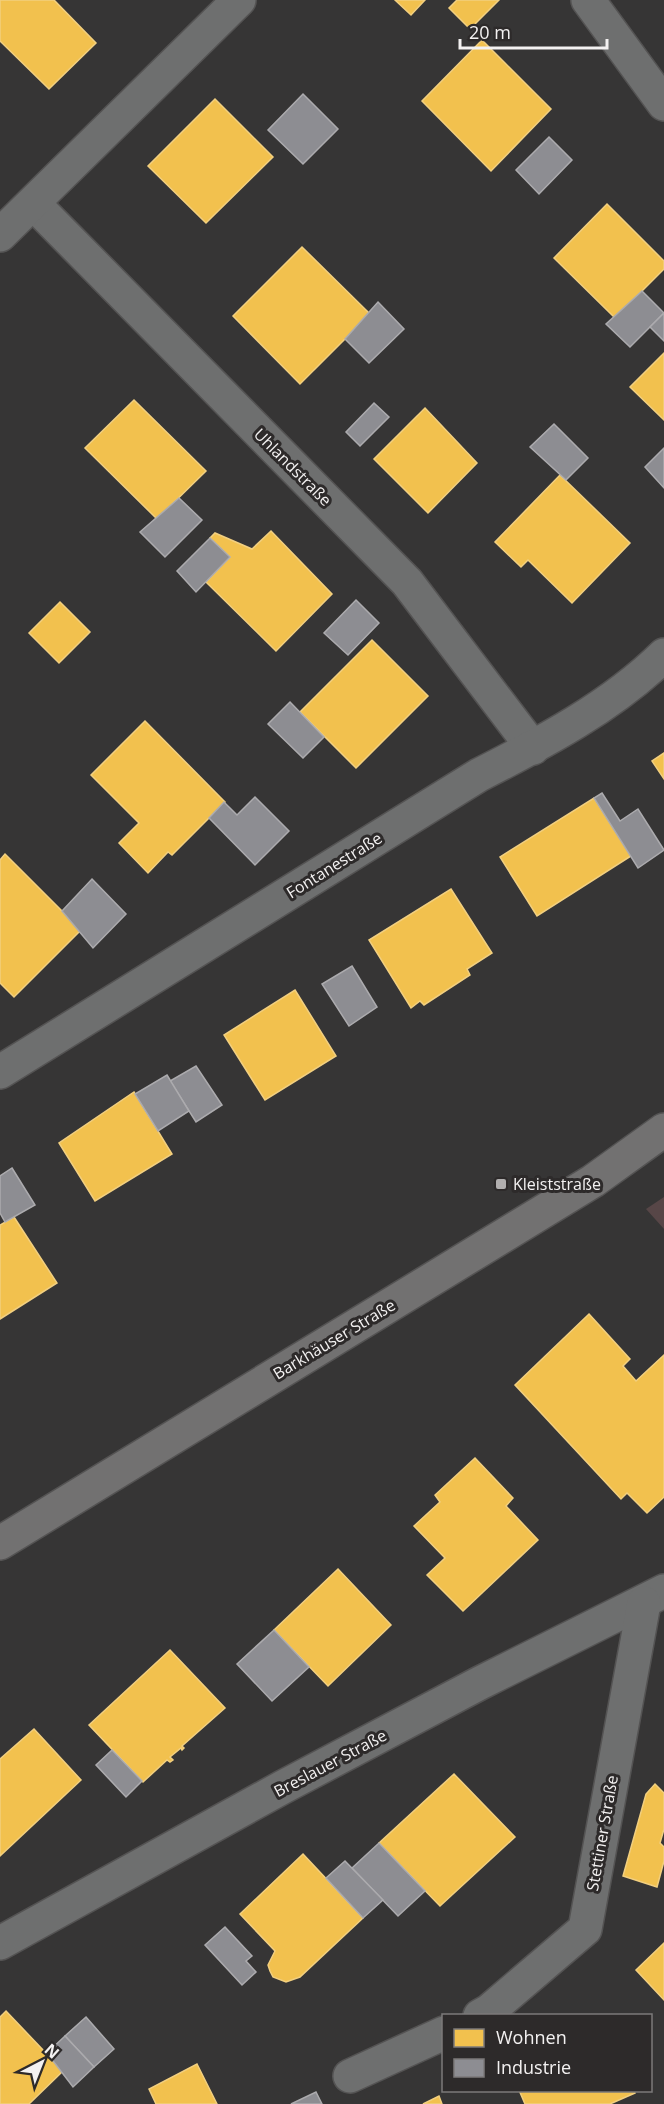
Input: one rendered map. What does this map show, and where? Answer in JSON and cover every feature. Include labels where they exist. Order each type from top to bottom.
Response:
[{"type":"street","points":[[0,235],[239,0]]},
{"type":"street","points":[[588,0],[664,104]]},
{"type":"street","name":"Uhlandstraße","points":[[34,204],[407,582],[533,748]]},
{"type":"street","name":"Fontanestraße","points":[[0,1072],[479,775],[533,748],[639,679],[664,655]]},
{"type":"street","name":"Barkhäuser Straße","points":[[0,1543],[593,1181],[664,1130]]},
{"type":"street","name":"Breslauer Straße","points":[[0,1943],[428,1711],[654,1597]]},
{"type":"street","name":"Stettiner Straße","points":[[484,2014],[585,1929],[654,1597]]},
{"type":"street","points":[[350,2076],[442,2033]]},
{"type":"shaded area","points":[[664,1197],[664,1229],[646,1209]]},
{"type":"building: Wohnen","points":[[0,0],[54,0],[96,43],[49,89],[0,41]]},
{"type":"building: Wohnen","points":[[395,0],[425,0],[411,15]]},
{"type":"building: Wohnen","points":[[457,0],[499,0],[470,29],[449,8]]},
{"type":"building: Wohnen","points":[[482,40],[551,109],[491,171],[422,101]]},
{"type":"building: Wohnen","points":[[215,99],[273,157],[206,223],[148,166]]},
{"type":"building: Wohnen","points":[[607,204],[664,261],[664,269],[615,318],[554,258]]},
{"type":"building: Wohnen","points":[[302,247],[370,314],[300,384],[233,316]]},
{"type":"building: Wohnen","points":[[664,353],[664,420],[630,387]]},
{"type":"building: Wohnen","points":[[134,400],[206,471],[157,519],[85,448]]},
{"type":"building: Wohnen","points":[[425,408],[477,463],[428,513],[374,459]]},
{"type":"building: Wohnen","points":[[560,475],[630,543],[572,603],[528,560],[521,567],[495,542]]},
{"type":"building: Wohnen","points":[[271,531],[332,594],[276,651],[206,582],[230,557],[210,538],[215,533],[252,549]]},
{"type":"building: Wohnen","points":[[60,602],[90,632],[59,663],[29,633]]},
{"type":"building: Wohnen","points":[[372,640],[428,696],[356,768],[300,712]]},
{"type":"building: Wohnen","points":[[145,721],[225,802],[172,855],[168,852],[148,873],[119,843],[139,823],[91,775]]},
{"type":"building: Wohnen","points":[[664,753],[664,779],[652,761]]},
{"type":"building: Wohnen","points":[[594,798],[631,856],[537,916],[500,857]]},
{"type":"building: Wohnen","points":[[5,854],[81,930],[14,997],[0,983],[0,860]]},
{"type":"building: Wohnen","points":[[451,889],[492,953],[467,969],[470,975],[424,1005],[420,1001],[411,1008],[369,940]]},
{"type":"building: Wohnen","points":[[295,990],[336,1056],[265,1100],[224,1035]]},
{"type":"building: Wohnen","points":[[134,1092],[172,1154],[95,1201],[59,1143]]},
{"type":"building: Wohnen","points":[[14,1217],[57,1283],[0,1319],[0,1225]]},
{"type":"building: Wohnen","points":[[589,1314],[630,1359],[623,1366],[636,1381],[664,1355],[664,1497],[647,1513],[627,1493],[621,1499],[515,1385]]},
{"type":"building: Wohnen","points":[[475,1458],[513,1498],[506,1506],[538,1540],[463,1611],[427,1575],[445,1558],[414,1526],[440,1502],[435,1495]]},
{"type":"building: Wohnen","points":[[338,1569],[391,1625],[328,1686],[274,1630]]},
{"type":"building: Wohnen","points":[[170,1650],[225,1708],[182,1746],[184,1748],[182,1750],[181,1748],[170,1757],[173,1760],[170,1762],[167,1760],[143,1782],[89,1725]]},
{"type":"building: Wohnen","points":[[34,1729],[81,1780],[0,1856],[0,1759]]},
{"type":"building: Wohnen","points":[[454,1774],[515,1837],[440,1906],[379,1843]]},
{"type":"building: Wohnen","points":[[655,1784],[664,1793],[664,1829],[660,1843],[664,1847],[664,1861],[657,1887],[623,1876],[646,1794]]},
{"type":"building: Wohnen","points":[[303,1854],[363,1918],[300,1977],[286,1982],[273,1977],[270,1971],[268,1965],[275,1951],[240,1914]]},
{"type":"building: Wohnen","points":[[664,1943],[664,2000],[636,1970]]},
{"type":"building: Wohnen","points":[[6,2011],[63,2071],[29,2104],[0,2104],[0,2017]]},
{"type":"building: Wohnen","points":[[197,2064],[217,2104],[156,2104],[149,2089]]},
{"type":"building: Wohnen","points":[[520,2092],[635,2093],[610,2104],[525,2104]]},
{"type":"building: Wohnen","points":[[439,2096],[442,2104],[423,2104]]},
{"type":"building: Industrie","points":[[303,94],[338,129],[303,164],[268,130]]},
{"type":"building: Industrie","points":[[549,137],[572,160],[539,194],[516,170]]},
{"type":"building: Industrie","points":[[642,291],[664,313],[630,347],[606,324]]},
{"type":"building: Industrie","points":[[378,302],[404,329],[369,363],[345,339]]},
{"type":"building: Industrie","points":[[664,313],[664,341],[650,327]]},
{"type":"building: Industrie","points":[[374,403],[389,417],[360,446],[346,432]]},
{"type":"building: Industrie","points":[[554,424],[588,458],[566,480],[530,447]]},
{"type":"building: Industrie","points":[[664,448],[664,488],[645,467]]},
{"type":"building: Industrie","points":[[179,498],[202,520],[165,557],[140,532]]},
{"type":"building: Industrie","points":[[210,538],[230,557],[196,592],[177,571]]},
{"type":"building: Industrie","points":[[356,600],[379,623],[348,655],[324,633]]},
{"type":"building: Industrie","points":[[290,702],[324,737],[303,758],[268,724]]},
{"type":"building: Industrie","points":[[602,793],[620,821],[638,809],[664,850],[638,868],[594,798]]},
{"type":"building: Industrie","points":[[255,797],[289,831],[255,865],[209,818],[224,802],[237,815]]},
{"type":"building: Industrie","points":[[92,879],[126,914],[93,948],[62,911]]},
{"type":"building: Industrie","points":[[352,966],[377,1007],[349,1026],[322,984]]},
{"type":"building: Industrie","points":[[196,1066],[222,1105],[196,1122],[170,1081]]},
{"type":"building: Industrie","points":[[167,1075],[189,1111],[158,1131],[135,1094]]},
{"type":"building: Industrie","points":[[12,1168],[35,1205],[5,1222],[0,1213],[0,1176]]},
{"type":"building: Industrie","points":[[274,1630],[309,1667],[272,1701],[237,1664]]},
{"type":"building: Industrie","points":[[112,1750],[142,1781],[126,1797],[96,1765]]},
{"type":"building: Industrie","points":[[379,1843],[425,1891],[398,1916],[352,1868]]},
{"type":"building: Industrie","points":[[345,1861],[383,1900],[363,1918],[326,1878]]},
{"type":"building: Industrie","points":[[225,1927],[252,1956],[246,1961],[256,1972],[242,1985],[205,1945]]},
{"type":"building: Industrie","points":[[86,2017],[114,2049],[94,2067],[65,2036]]},
{"type":"building: Industrie","points":[[65,2036],[94,2067],[73,2087],[47,2053]]},
{"type":"building: Industrie","points":[[316,2092],[322,2104],[291,2104]]},
{"type":"place","name":"Kleiststraße","points":[[501,1184]]}]
